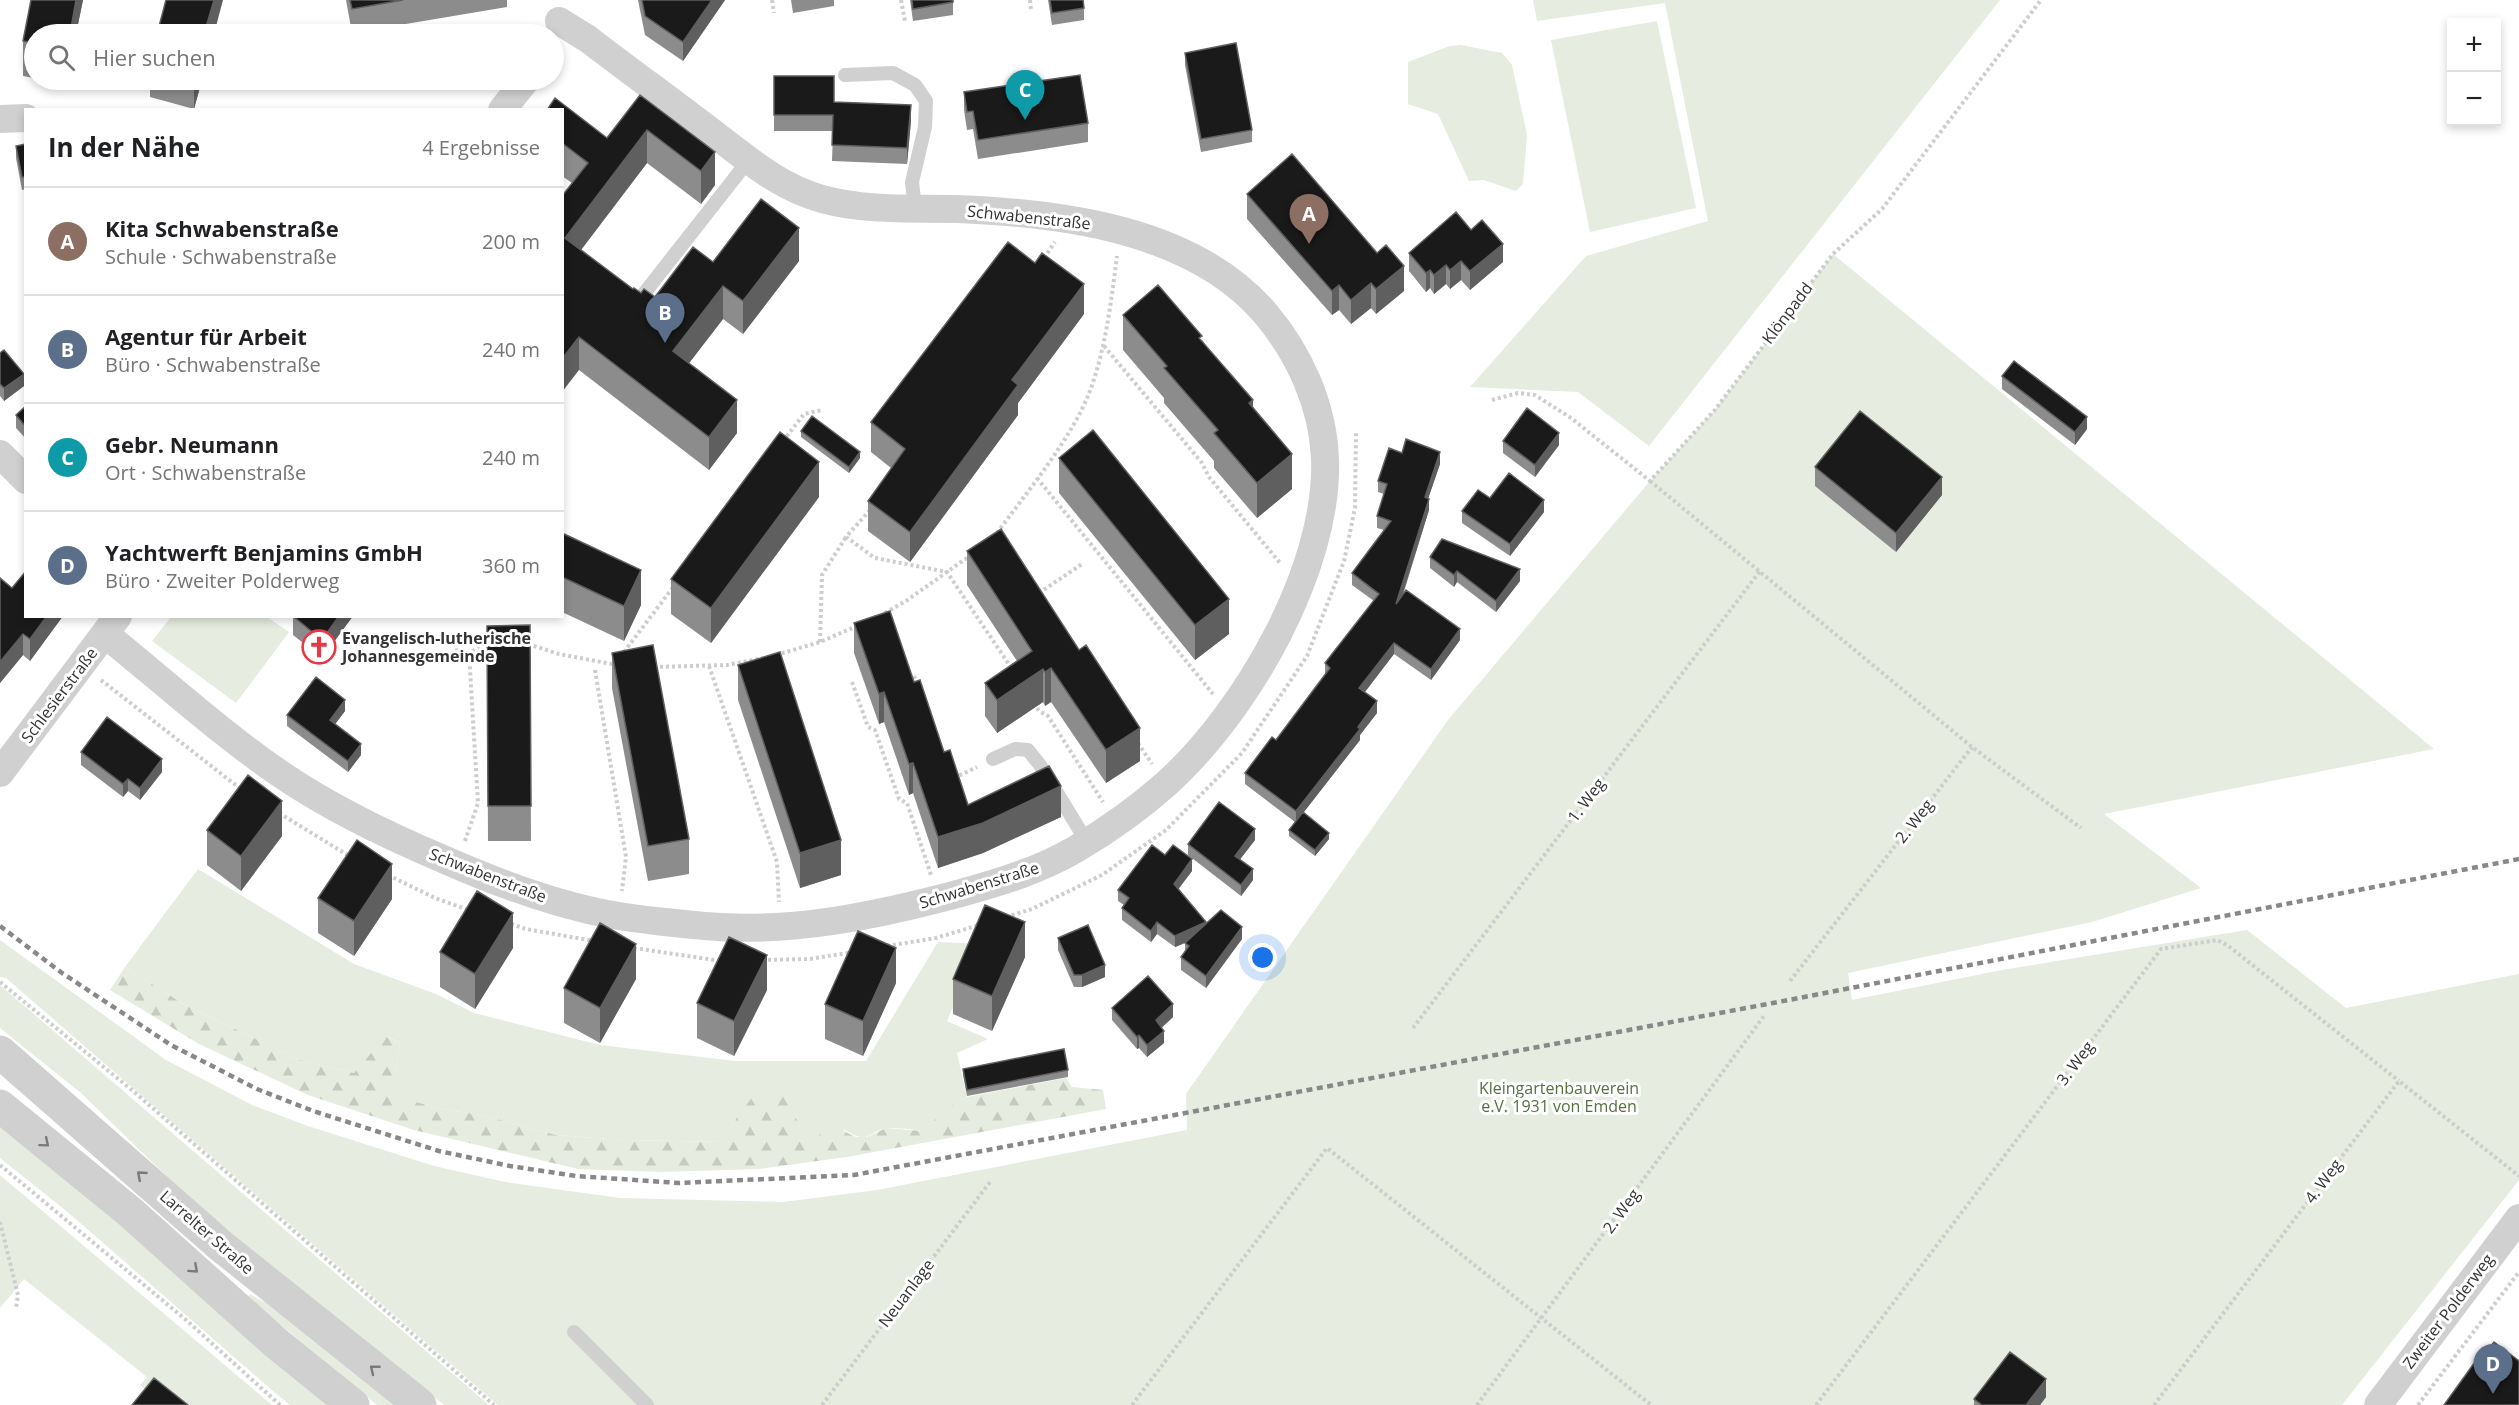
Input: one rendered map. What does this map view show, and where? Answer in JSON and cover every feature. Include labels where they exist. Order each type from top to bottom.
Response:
[{"type":"street","name":"Schwabenstraße","points":[[112,625],[277,771],[331,805],[403,842],[495,882],[557,901],[620,916],[711,927],[781,926],[852,918],[939,899],[1025,874],[1088,842],[1165,785],[1188,762],[1229,713],[1276,638],[1302,579],[1320,513],[1325,465],[1320,417],[1311,392],[1296,359],[1267,315],[1252,299],[1224,275],[1183,253],[1120,231],[1071,220],[1010,212],[850,205],[818,198],[777,180],[588,39],[564,24]]},
{"type":"street","points":[[504,108],[518,90]]},
{"type":"street","points":[[0,119],[24,118]]},
{"type":"street","points":[[0,454],[24,478]]},
{"type":"street","name":"Schlesierstraße","points":[[0,773],[112,625]]},
{"type":"street","name":"Larrelter Straße","points":[[0,1052],[220,1245],[420,1405]]},
{"type":"street","points":[[0,1106],[130,1212],[276,1343],[352,1405]]},
{"type":"street","name":"Zweiter Polderweg","points":[[2378,1405],[2519,1218]]},
{"type":"lane","points":[[845,75],[893,73],[915,85],[926,101],[925,127],[912,183],[915,208]]},
{"type":"lane","points":[[635,305],[748,160]]},
{"type":"lane","points":[[993,759],[1015,749],[1028,750],[1040,765],[1088,842]]},
{"type":"lane","points":[[574,1332],[647,1405]]},
{"type":"path","points":[[772,0],[774,13]]},
{"type":"path","points":[[901,0],[905,21]]},
{"type":"path","points":[[1030,0],[1031,11]]},
{"type":"path","name":"Klönpadd","points":[[1650,481],[1714,411],[1833,254],[1882,209],[2041,0]]},
{"type":"path","points":[[1038,268],[1071,220]]},
{"type":"path","points":[[990,541],[1064,440],[1089,392],[1107,331],[1120,231]]},
{"type":"path","points":[[1103,345],[1202,463],[1209,477],[1283,566],[1302,579]]},
{"type":"path","points":[[1492,400],[1518,393],[1534,395],[1571,418],[1972,747],[2081,828]]},
{"type":"path","points":[[783,442],[804,414],[822,410]]},
{"type":"path","points":[[1000,919],[1032,909],[1102,875],[1166,830],[1242,753],[1307,657],[1344,561],[1355,508],[1356,432]]},
{"type":"path","points":[[1037,478],[1229,713]]},
{"type":"path","points":[[820,642],[822,575],[846,537],[871,509]]},
{"type":"path","points":[[997,534],[1002,542]]},
{"type":"path","points":[[846,537],[874,558],[947,572],[1013,671]]},
{"type":"path","points":[[876,617],[906,602],[973,553]]},
{"type":"path","points":[[1041,603],[1036,595],[1082,564]]},
{"type":"path","name":"1. Weg","points":[[1413,1028],[1760,571]]},
{"type":"path","points":[[615,665],[678,582]]},
{"type":"path","points":[[648,666],[709,666],[771,656],[820,642],[859,625]]},
{"type":"path","points":[[455,650],[469,653],[494,640]]},
{"type":"path","points":[[521,642],[559,654],[626,666]]},
{"type":"path","points":[[456,865],[478,803],[469,653]]},
{"type":"path","points":[[82,665],[249,795]]},
{"type":"path","points":[[709,666],[777,862],[781,926]]},
{"type":"path","points":[[595,670],[626,857],[620,916]]},
{"type":"path","points":[[914,676],[918,686]]},
{"type":"path","points":[[852,682],[868,727],[875,730],[899,799],[907,802],[939,899]]},
{"type":"path","points":[[1032,701],[1039,711],[1048,716],[1116,823]]},
{"type":"path","points":[[1138,742],[1165,785]]},
{"type":"path","name":"2. Weg","points":[[1790,981],[1972,747]]},
{"type":"path","points":[[953,778],[993,759]]},
{"type":"path","points":[[949,768],[957,789]]},
{"type":"path","points":[[270,808],[351,857]]},
{"type":"path","points":[[382,872],[435,898],[475,912]]},
{"type":"path","points":[[506,922],[526,929],[604,943]]},
{"type":"path","points":[[879,947],[936,938],[989,922]]},
{"type":"path","name":"3. Weg","points":[[1816,1405],[2161,949],[2217,940],[2227,945],[2398,1081]]},
{"type":"path","points":[[625,946],[722,961]]},
{"type":"path","points":[[755,960],[810,958],[856,951]]},
{"type":"path","points":[[0,982],[133,1091],[494,1405]]},
{"type":"path","name":"2. Weg","points":[[1477,1405],[1764,1016]]},
{"type":"path","points":[[2398,1081],[2519,1176]]},
{"type":"path","name":"4. Weg","points":[[2154,1405],[2398,1081]]},
{"type":"path","points":[[1132,1405],[1327,1148],[1650,1405]]},
{"type":"path","points":[[0,1165],[185,1318],[280,1405]]},
{"type":"path","name":"Neuanlage","points":[[822,1405],[990,1182]]},
{"type":"path","points":[[0,1221],[18,1295],[16,1308]]},
{"type":"path","points":[[2418,1405],[2519,1272]]},
{"type":"green space","points":[[1533,0],[2000,0],[1649,446],[1578,392],[1470,387],[1586,256],[1708,221],[1665,3],[1537,21]]},
{"type":"green space","points":[[1657,21],[1696,208],[1590,232],[1551,40]]},
{"type":"green space","points":[[1461,45],[1502,53],[1512,65],[1527,135],[1523,184],[1516,191],[1484,180],[1469,181],[1438,114],[1408,104],[1408,62],[1450,46]]},
{"type":"green space","name":"Kleingartenbauverein e.V. 1931 von Emden","points":[[1833,254],[2434,749],[2104,814],[2201,888],[2092,922],[1848,973],[1852,1000],[2002,970],[2247,930],[2346,1008],[2519,974],[2519,1180],[2342,1405],[498,1405],[6,978],[0,977],[0,940],[166,1060],[252,1105],[308,1126],[434,1166],[505,1182],[620,1198],[783,1202],[877,1190],[1187,1130],[1186,1094],[1448,720],[1650,481],[1714,411]]},
{"type":"green space","points":[[170,618],[268,618],[289,632],[236,703],[152,641]]},
{"type":"green space","points":[[198,869],[354,964],[436,994],[474,1013],[600,1045],[735,1061],[866,1061],[938,942],[979,944],[947,1021],[988,1039],[957,1053],[967,1097],[957,1101],[923,1131],[889,1128],[860,1137],[845,1130],[817,1139],[802,1139],[798,1122],[737,1117],[725,1142],[624,1140],[556,1135],[482,1115],[440,1109],[378,1091],[396,1070],[400,1043],[387,1036],[354,1073],[300,1060],[185,1005],[125,967]]},
{"type":"green space","points":[[125,967],[185,1005],[300,1060],[354,1073],[386,1036],[400,1043],[396,1070],[379,1091],[440,1109],[482,1115],[556,1135],[624,1140],[724,1142],[737,1117],[757,1091],[781,1093],[798,1122],[803,1139],[817,1139],[827,1123],[856,1137],[867,1137],[886,1128],[922,1131],[957,1101],[967,1097],[1066,1078],[1072,1087],[1103,1090],[1106,1109],[847,1157],[759,1169],[661,1172],[578,1169],[414,1130],[308,1095],[199,1044],[110,990]]},
{"type":"green space","points":[[0,985],[489,1405],[444,1405],[191,1200],[81,1093],[0,1028]]},
{"type":"green space","points":[[0,1127],[86,1194],[331,1405],[290,1405],[273,1391],[70,1214],[0,1158]]},
{"type":"green space","points":[[0,1175],[272,1405],[163,1405],[140,1385],[147,1377],[24,1279],[0,1308]]},
{"type":"green space","points":[[250,1294],[273,1307],[396,1405],[377,1405],[247,1297]]},
{"type":"building","points":[[31,0],[76,0],[72,24],[26,24]]},
{"type":"building","points":[[166,0],[214,0],[207,24],[160,24]]},
{"type":"building","points":[[350,0],[403,0],[352,9]]},
{"type":"building","points":[[642,0],[712,0],[683,42],[645,16]]},
{"type":"building","points":[[912,0],[953,0],[953,2],[913,9]]},
{"type":"building","points":[[1050,0],[1083,0],[1084,8],[1052,13]]},
{"type":"building","points":[[1236,43],[1252,130],[1201,139],[1185,53]]},
{"type":"building","points":[[1080,75],[1088,123],[978,140],[973,111],[967,112],[964,92]]},
{"type":"building","points":[[774,76],[834,76],[834,102],[911,105],[907,148],[832,145],[833,115],[774,115]]},
{"type":"building","points":[[640,95],[715,152],[701,171],[647,130],[565,238],[641,293],[644,289],[655,297],[693,247],[713,262],[761,199],[799,228],[743,301],[723,286],[673,351],[737,400],[709,437],[579,337],[564,356],[564,193],[588,163],[564,145],[564,108],[548,108],[555,98],[607,138]]},
{"type":"building","points":[[24,144],[24,177],[22,177],[16,146]]},
{"type":"building","points":[[1292,154],[1377,253],[1386,245],[1404,266],[1376,289],[1371,283],[1351,300],[1339,285],[1332,291],[1247,194]]},
{"type":"building","points":[[1456,212],[1471,230],[1482,220],[1503,244],[1470,271],[1461,261],[1450,270],[1446,265],[1434,275],[1430,270],[1426,273],[1409,253]]},
{"type":"building","points":[[1008,242],[1035,263],[1042,253],[1084,284],[1012,380],[1018,385],[910,532],[868,501],[905,449],[871,422]]},
{"type":"building","points":[[1158,285],[1202,336],[1199,338],[1253,400],[1249,403],[1292,454],[1257,483],[1214,433],[1218,430],[1164,368],[1167,366],[1123,315]]},
{"type":"building","points":[[4,350],[24,374],[4,388],[0,384],[0,353]]},
{"type":"building","points":[[2014,361],[2087,417],[2075,432],[2002,376]]},
{"type":"building","points":[[24,408],[24,425],[16,415]]},
{"type":"building","points":[[1527,408],[1559,433],[1535,465],[1503,441]]},
{"type":"building","points":[[1860,411],[1942,477],[1896,533],[1815,467]]},
{"type":"building","points":[[812,416],[860,452],[849,467],[801,431]]},
{"type":"building","points":[[1093,430],[1229,599],[1195,625],[1059,458]]},
{"type":"building","points":[[780,432],[819,462],[711,608],[671,579]]},
{"type":"building","points":[[1406,439],[1440,452],[1425,497],[1429,499],[1396,604],[1406,590],[1460,629],[1431,669],[1394,643],[1359,688],[1377,701],[1358,727],[1360,729],[1296,811],[1245,773],[1272,737],[1276,740],[1330,668],[1325,663],[1379,594],[1352,573],[1391,521],[1377,516],[1387,484],[1378,481],[1389,448],[1402,453]]},
{"type":"building","points":[[1509,473],[1544,500],[1510,544],[1462,511],[1478,490],[1490,498]]},
{"type":"building","points":[[1001,529],[1079,650],[1086,645],[1140,728],[1106,750],[1051,668],[1045,672],[1043,669],[997,700],[985,683],[1032,651],[967,551]]},
{"type":"building","points":[[564,534],[641,570],[624,606],[564,578]]},
{"type":"building","points":[[1442,539],[1520,569],[1496,601],[1457,571],[1454,575],[1430,557]]},
{"type":"building","points":[[24,573],[24,618],[46,618],[30,639],[23,634],[0,662],[0,578],[12,588]]},
{"type":"building","points":[[890,611],[914,682],[920,680],[944,752],[950,750],[968,805],[1049,766],[1061,786],[983,823],[938,837],[913,763],[909,764],[884,692],[879,694],[854,623]]},
{"type":"building","points":[[295,618],[338,618],[322,640]]},
{"type":"building","points":[[530,625],[531,806],[488,806],[487,626]]},
{"type":"building","points":[[653,645],[689,839],[648,846],[612,653]]},
{"type":"building","points":[[780,652],[841,840],[800,853],[738,665]]},
{"type":"building","points":[[316,677],[345,700],[330,720],[361,744],[348,761],[287,715]]},
{"type":"building","points":[[107,717],[162,759],[140,788],[128,779],[123,784],[81,752]]},
{"type":"building","points":[[248,775],[282,801],[241,856],[207,830]]},
{"type":"building","points":[[1219,802],[1255,829],[1235,856],[1253,869],[1241,885],[1188,844]]},
{"type":"building","points":[[1303,812],[1329,833],[1315,850],[1289,830]]},
{"type":"building","points":[[357,840],[392,864],[354,921],[318,898]]},
{"type":"building","points":[[1152,845],[1165,855],[1173,845],[1192,859],[1174,884],[1206,922],[1175,936],[1157,922],[1151,931],[1122,908],[1129,898],[1118,890]]},
{"type":"building","points":[[477,891],[513,913],[475,974],[440,952]]},
{"type":"building","points":[[985,905],[1025,922],[992,996],[953,979]]},
{"type":"building","points":[[1221,910],[1242,927],[1206,976],[1181,957],[1189,946],[1185,943]]},
{"type":"building","points":[[600,923],[636,944],[600,1008],[564,988]]},
{"type":"building","points":[[1088,925],[1105,965],[1082,975],[1074,975],[1058,938]]},
{"type":"building","points":[[858,931],[896,948],[863,1021],[825,1004]]},
{"type":"building","points":[[729,937],[767,955],[734,1021],[697,1003]]},
{"type":"building","points":[[1148,976],[1173,1004],[1156,1020],[1164,1031],[1147,1045],[1112,1008]]},
{"type":"building","points":[[1064,1049],[1068,1070],[967,1090],[963,1069]]},
{"type":"building","points":[[2494,1342],[2519,1361],[2519,1405],[2444,1405],[2485,1348],[2488,1350]]},
{"type":"building","points":[[2010,1352],[2046,1379],[2026,1405],[1982,1405],[1974,1399]]},
{"type":"building","points":[[154,1378],[188,1405],[132,1405]]},
{"type":"railway","points":[[0,926],[62,973],[171,1045],[257,1089],[313,1111],[439,1151],[510,1166],[576,1176],[679,1183],[854,1175],[1773,1003],[2519,859]]},
{"type":"place","name":"Gebr. Neumann","points":[[1025,120]]},
{"type":"place","name":"Kita Schwabenstraße","points":[[1309,244]]},
{"type":"place","name":"Agentur für Arbeit","points":[[665,343]]},
{"type":"place","name":"Evangelisch-lutherische Johannesgemeinde","points":[[319,647]]},
{"type":"place","name":"Yachtwerft Benjamins GmbH","points":[[2493,1394]]}]
